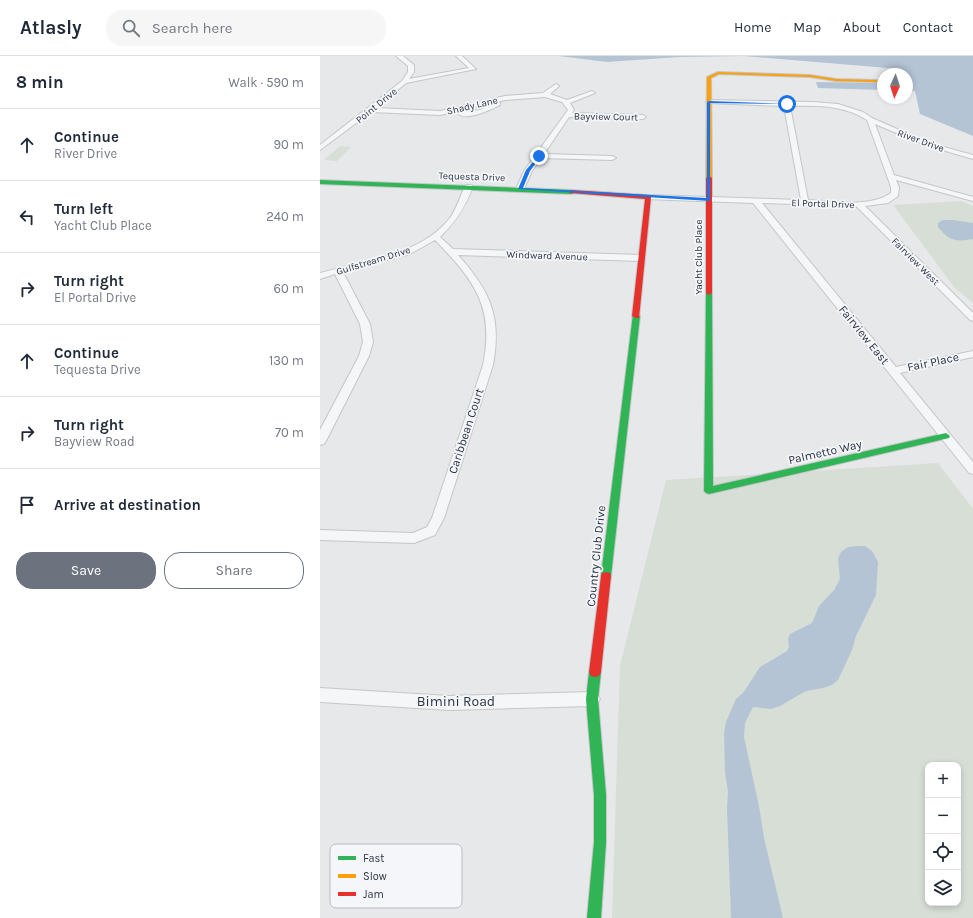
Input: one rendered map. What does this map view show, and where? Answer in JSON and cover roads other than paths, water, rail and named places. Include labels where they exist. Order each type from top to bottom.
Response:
[{"type":"street","name":"Point Drive","points":[[320,148],[404,82],[411,72],[411,65],[399,56]]},
{"type":"street","points":[[404,82],[473,69],[459,56]]},
{"type":"street","name":"Yacht Club Place","points":[[709,491],[709,78],[714,74],[810,76],[836,80],[876,81]]},
{"type":"street","points":[[545,94],[556,86]]},
{"type":"street","points":[[566,102],[592,93]]},
{"type":"street","points":[[520,189],[528,170],[568,115],[571,108],[566,102],[545,94]]},
{"type":"street","name":"Shady Lane","points":[[370,110],[456,114],[481,112],[497,105],[505,98],[545,94]]},
{"type":"street","points":[[709,102],[828,105],[852,110],[866,115],[870,119]]},
{"type":"street","points":[[787,104],[805,202]]},
{"type":"street","name":"Bayview Court","points":[[568,115],[643,117]]},
{"type":"street","name":"El Portal Drive","points":[[648,197],[858,204],[878,203],[885,201],[894,196],[896,190],[870,119]]},
{"type":"street","name":"River Drive","points":[[870,119],[919,141],[973,157]]},
{"type":"street","points":[[539,156],[612,158]]},
{"type":"street","points":[[891,176],[973,199]]},
{"type":"street","name":"Tequesta Drive","points":[[320,182],[520,189],[648,197]]},
{"type":"street","name":"Gulfstream Drive","points":[[320,275],[401,253],[435,236],[444,229],[455,216],[469,187]]},
{"type":"street","name":"Country Club Drive","points":[[594,918],[600,842],[600,795],[592,699],[638,302],[648,197]]},
{"type":"street","name":"Fairview East","points":[[756,201],[973,470]]},
{"type":"street","name":"Fairview West","points":[[858,204],[973,318]]},
{"type":"street","name":"Caribbean Court","points":[[320,535],[414,538],[431,531],[438,518],[488,365],[492,348],[493,333],[491,316],[486,300],[479,288],[452,252],[435,236]]},
{"type":"street","name":"Windward Avenue","points":[[452,252],[641,258]]},
{"type":"street","points":[[320,441],[364,356],[368,342],[365,324],[338,271]]},
{"type":"street","name":"Fair Place","points":[[893,370],[973,354]]},
{"type":"street","name":"Palmetto Way","points":[[709,491],[946,436]]},
{"type":"street","name":"Bimini Road","points":[[320,695],[449,703],[592,699]]},
{"type":"water","points":[[559,56],[744,56],[679,57],[607,62]]},
{"type":"water","points":[[744,56],[973,56],[973,136],[920,114],[915,91],[913,91],[913,68],[888,68]]},
{"type":"water","points":[[816,82],[877,83],[877,90],[818,88]]},
{"type":"water","points":[[943,220],[973,223],[973,239],[957,240],[949,238],[938,227],[938,223]]},
{"type":"water","points":[[865,546],[872,551],[878,562],[876,595],[856,636],[852,650],[838,680],[832,685],[806,691],[780,706],[771,709],[753,707],[745,723],[744,737],[759,806],[764,838],[783,918],[731,918],[727,809],[728,792],[725,772],[724,733],[726,722],[736,699],[743,693],[760,667],[787,651],[789,647],[788,639],[790,634],[812,623],[819,606],[834,590],[840,579],[838,558],[841,552],[848,547]]}]
